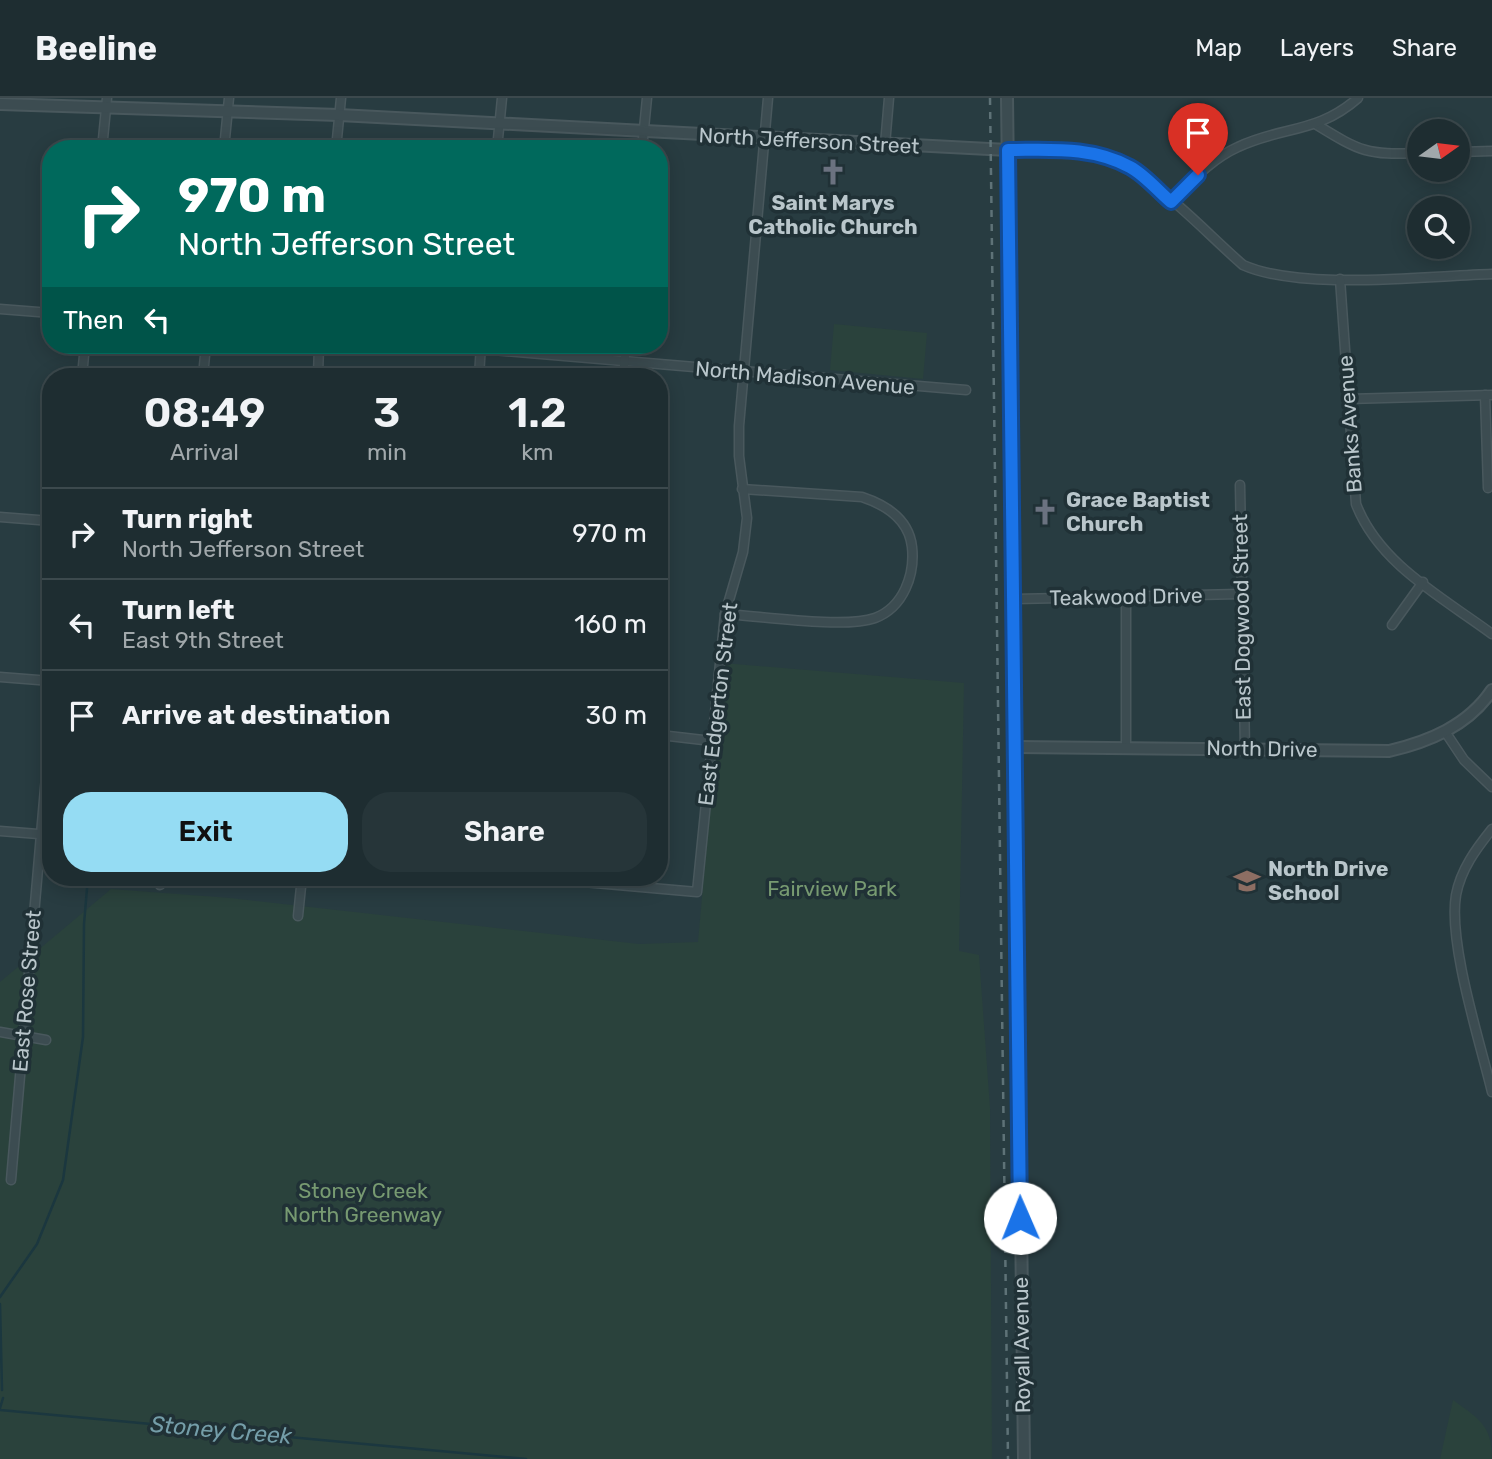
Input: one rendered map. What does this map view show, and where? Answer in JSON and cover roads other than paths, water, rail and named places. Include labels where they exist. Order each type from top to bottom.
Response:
[{"type":"street","points":[[225,140],[229,98]]},
{"type":"street","points":[[337,140],[341,98]]},
{"type":"street","points":[[498,140],[502,98]]},
{"type":"street","points":[[643,140],[647,98]]},
{"type":"street","name":"East Edgerton Street","points":[[642,886],[697,892],[725,614],[743,552],[747,518],[739,426],[768,98]]},
{"type":"street","points":[[885,145],[889,98]]},
{"type":"street","name":"Royall Avenue","points":[[1007,98],[1013,747],[1024,1459]]},
{"type":"street","points":[[1171,202],[1212,162],[1240,146],[1317,125],[1343,111],[1358,98]]},
{"type":"street","points":[[103,140],[106,102]]},
{"type":"street","name":"North Jefferson Street","points":[[0,104],[106,102],[228,112],[339,115],[643,133],[1008,150],[1071,150],[1092,153],[1131,167],[1243,265],[1266,275],[1340,279],[1492,274]]},
{"type":"street","points":[[1317,125],[1358,150],[1407,153]]},
{"type":"street","points":[[1470,152],[1492,151]]},
{"type":"street","name":"Banks Avenue","points":[[1340,279],[1356,504],[1365,528],[1387,556],[1492,634]]},
{"type":"street","points":[[0,309],[42,312]]},
{"type":"street","name":"North Madison Avenue","points":[[552,354],[744,373],[966,390]]},
{"type":"street","points":[[624,368],[625,354]]},
{"type":"street","points":[[1348,400],[1489,395],[1489,488]]},
{"type":"street","name":"East Dogwood Street","points":[[1240,485],[1245,749]]},
{"type":"street","points":[[725,614],[824,621],[874,619],[884,613],[904,592],[909,583],[913,557],[911,535],[898,517],[881,503],[862,497],[743,489]]},
{"type":"street","points":[[0,517],[42,520]]},
{"type":"street","points":[[1392,625],[1423,582]]},
{"type":"street","name":"Teakwood Drive","points":[[1013,599],[1240,594]]},
{"type":"street","points":[[1126,598],[1126,748]]},
{"type":"street","points":[[0,677],[42,680]]},
{"type":"street","name":"North Drive","points":[[1013,747],[1389,751],[1424,743],[1446,733],[1492,690]]},
{"type":"street","points":[[1446,733],[1464,760],[1492,786]]},
{"type":"street","points":[[668,736],[712,741]]},
{"type":"street","name":"East Rose Street","points":[[11,1180],[42,813]]},
{"type":"street","points":[[1492,829],[1464,869],[1454,911],[1458,944],[1492,1092]]},
{"type":"street","points":[[0,831],[40,834]]},
{"type":"street","points":[[298,916],[301,886]]},
{"type":"street","points":[[0,1032],[46,1040]]},
{"type":"waterway","points":[[0,1297],[37,1244],[63,1180],[83,1037],[84,924],[87,886]]},
{"type":"waterway","points":[[0,1304],[2,1390]]},
{"type":"waterway","points":[[0,1408],[3,1398]]},
{"type":"waterway","name":"Stoney Creek","points":[[0,1410],[526,1459]]},
{"type":"railway","points":[[990,98],[1008,1459]]},
{"type":"place","name":"Saint Marys Catholic Church","points":[[833,172]]},
{"type":"place","name":"Grace Baptist Church","points":[[1045,512]]},
{"type":"place","name":"North Drive School","points":[[1247,881]]},
{"type":"park label","name":"Fairview Park","points":[[832,889]]},
{"type":"park label","name":"Stoney Creek North Greenway","points":[[363,1203]]}]
